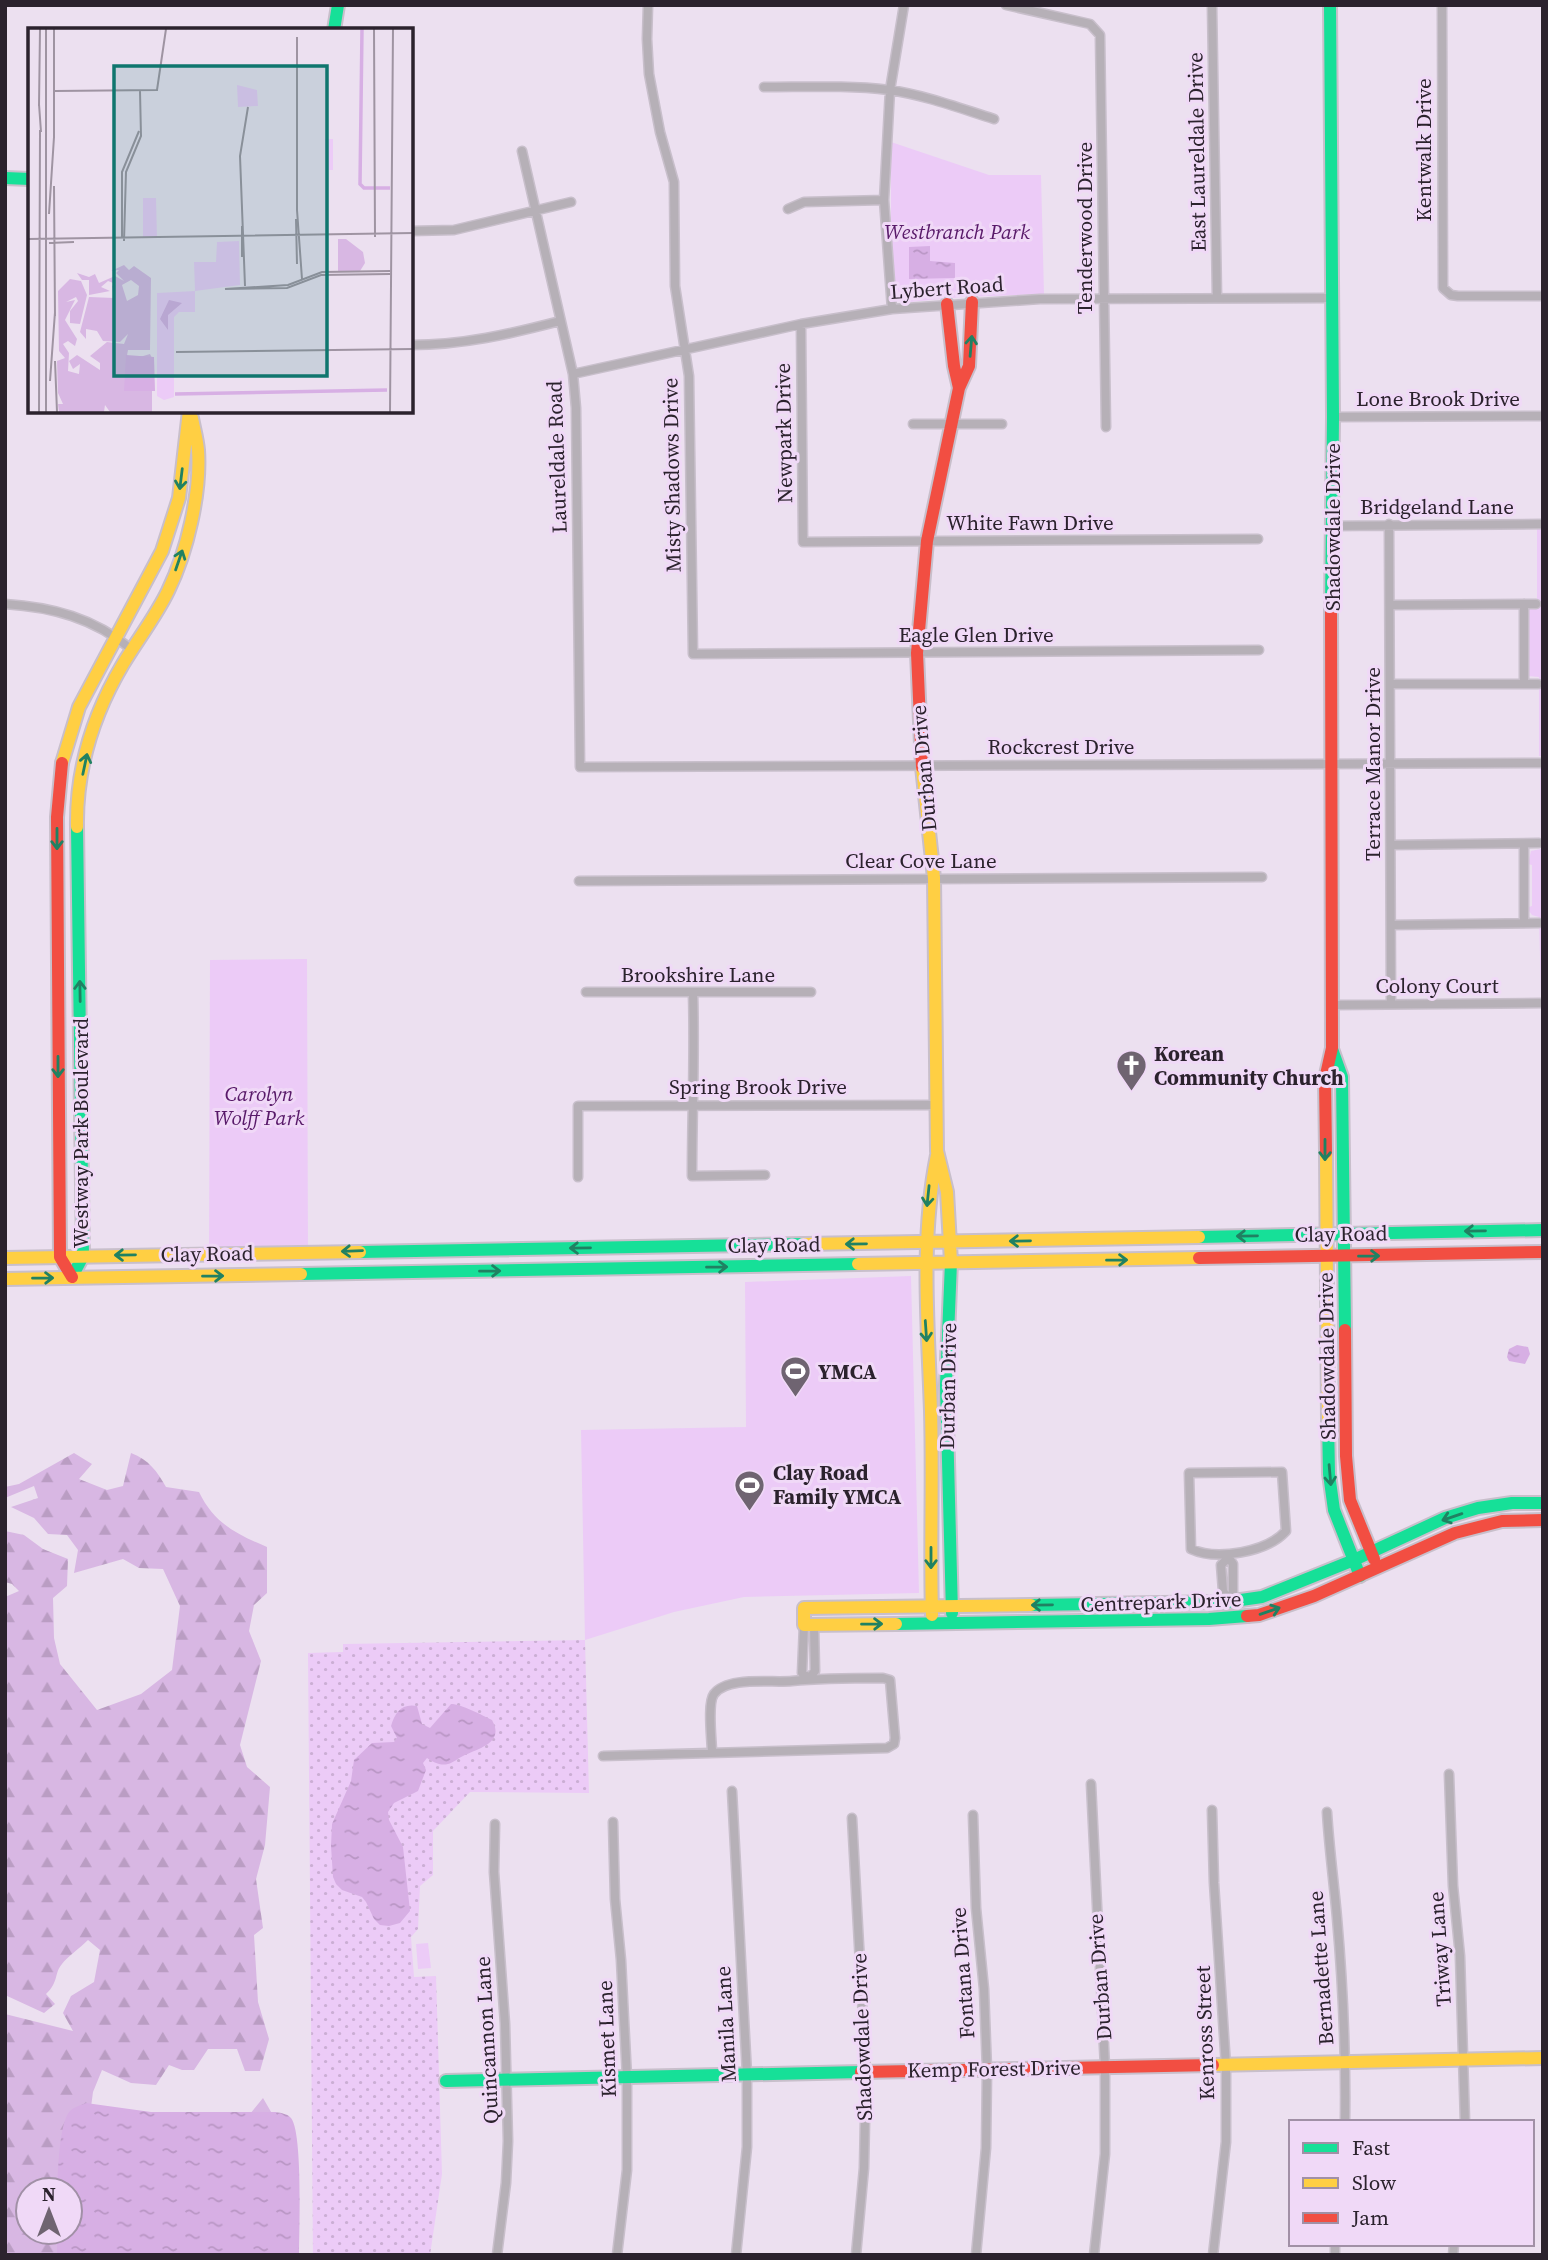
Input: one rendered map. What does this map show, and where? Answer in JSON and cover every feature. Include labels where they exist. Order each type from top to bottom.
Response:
[{"type":"street","points":[[334,28],[338,5]]},
{"type":"street","name":"Misty Shadows Drive","points":[[648,5],[649,75],[674,182],[675,285],[689,376],[693,654]]},
{"type":"street","points":[[892,309],[884,200],[890,90],[904,5]]},
{"type":"street","name":"Tenderwood Drive","points":[[1006,5],[1090,24],[1097,30],[1102,41],[1106,427]]},
{"type":"street","name":"East Laureldale Drive","points":[[1212,5],[1217,298]]},
{"type":"street","name":"Shadowdale Drive","points":[[1330,5],[1333,417],[1330,764],[1332,1048],[1325,1079],[1329,1474],[1334,1510],[1360,1576]]},
{"type":"street","name":"Kentwalk Drive","points":[[1442,5],[1442,280],[1447,293],[1458,296],[1543,296]]},
{"type":"street","points":[[764,87],[856,87],[890,90],[929,98],[994,119]]},
{"type":"street","name":"Laureldale Road","points":[[522,151],[573,374],[576,408],[580,767]]},
{"type":"street","points":[[5,178],[28,179]]},
{"type":"street","points":[[788,209],[804,202],[884,200]]},
{"type":"street","points":[[413,231],[454,230],[571,202]]},
{"type":"street","name":"Lybert Road","points":[[573,374],[801,324],[892,309],[972,302],[1331,298]]},
{"type":"street","name":"Durban Drive","points":[[932,1622],[930,1385],[924,1242],[928,1190],[937,1151],[934,878],[922,765],[917,653],[927,541],[959,388],[969,366],[972,302]]},
{"type":"street","name":"Durban Drive","points":[[947,304],[959,388]]},
{"type":"street","points":[[413,345],[497,338],[560,321]]},
{"type":"street","name":"Newpark Drive","points":[[801,324],[803,542]]},
{"type":"street","name":"Westway Park Boulevard","points":[[72,1277],[60,1256],[57,817],[60,769],[79,707],[162,551],[178,498],[190,413]]},
{"type":"street","name":"Westway Park Boulevard","points":[[72,1277],[83,1256],[77,818],[82,771],[96,719],[112,683],[161,605],[180,561],[194,511],[198,452],[190,413]]},
{"type":"street","name":"Lone Brook Drive","points":[[1333,417],[1543,416]]},
{"type":"street","points":[[913,424],[1002,424]]},
{"type":"street","name":"Terrace Manor Drive","points":[[1389,524],[1391,1003]]},
{"type":"street","name":"Bridgeland Lane","points":[[1332,526],[1543,524]]},
{"type":"street","name":"White Fawn Drive","points":[[803,542],[1258,539]]},
{"type":"street","points":[[5,604],[39,606],[64,613],[117,636],[131,649]]},
{"type":"street","points":[[1524,604],[1524,684]]},
{"type":"street","points":[[1390,605],[1536,604]]},
{"type":"street","name":"Eagle Glen Drive","points":[[693,654],[1259,650]]},
{"type":"street","points":[[1390,684],[1538,684]]},
{"type":"street","name":"Rockcrest Drive","points":[[580,767],[1543,763]]},
{"type":"street","points":[[1391,845],[1539,843]]},
{"type":"street","points":[[1524,844],[1524,923]]},
{"type":"street","name":"Clear Cove Lane","points":[[579,881],[1262,877]]},
{"type":"street","points":[[1391,925],[1539,923]]},
{"type":"street","name":"Brookshire Lane","points":[[586,992],[811,992]]},
{"type":"street","points":[[693,993],[695,1058],[692,1176],[765,1175]]},
{"type":"street","name":"Colony Court","points":[[1332,1005],[1543,1003]]},
{"type":"street","name":"Shadowdale Drive","points":[[1332,1048],[1342,1077],[1346,1418],[1350,1500],[1370,1552],[1379,1567]]},
{"type":"street","name":"Spring Brook Drive","points":[[578,1177],[578,1106],[937,1105]]},
{"type":"street","name":"Durban Drive","points":[[937,1151],[947,1192],[951,1263],[946,1385],[953,1622]]},
{"type":"street","name":"Clay Road","points":[[5,1258],[1543,1230]]},
{"type":"street","points":[[1086,1261],[1087,1239]]},
{"type":"street","points":[[766,1266],[768,1245]]},
{"type":"street","points":[[606,1247],[607,1269]]},
{"type":"street","points":[[456,1249],[458,1272]]},
{"type":"street","points":[[322,1252],[322,1274]]},
{"type":"street","name":"Clay Road","points":[[5,1279],[1543,1252]]},
{"type":"street","points":[[1328,1418],[1346,1418]]},
{"type":"street","points":[[1227,1557],[1279,1539],[1286,1531],[1282,1472],[1189,1473],[1191,1549],[1202,1554],[1227,1557],[1233,1564],[1233,1592],[1227,1600],[1230,1617]]},
{"type":"street","name":"Centrepark Drive","points":[[1543,1503],[1490,1506],[1445,1518],[1354,1560],[1262,1597],[1087,1605],[804,1608],[809,1625],[1259,1615],[1314,1596],[1455,1534],[1502,1521],[1543,1520]]},
{"type":"street","points":[[1490,1506],[1493,1523]]},
{"type":"street","points":[[1087,1605],[1087,1619]]},
{"type":"street","points":[[808,1678],[816,1671],[809,1625]]},
{"type":"street","points":[[808,1678],[802,1673],[809,1625]]},
{"type":"street","points":[[803,1654],[815,1653]]},
{"type":"street","points":[[603,1756],[712,1753],[887,1748],[894,1744],[894,1704],[890,1681],[883,1678],[808,1678],[723,1687],[714,1694],[711,1702],[712,1753]]},
{"type":"street","name":"Triway Lane","points":[[1449,1774],[1453,1886],[1460,1955],[1465,2120]]},
{"type":"street","name":"Durban Drive","points":[[1091,1784],[1105,2067],[1105,2154],[1094,2255]]},
{"type":"street","name":"Manila Lane","points":[[732,1791],[747,2074],[747,2147],[736,2255]]},
{"type":"street","name":"Kenross Street","points":[[1212,1810],[1226,2066],[1226,2142],[1213,2255]]},
{"type":"street","name":"Bernadette Lane","points":[[1327,1812],[1341,1965],[1345,2120]]},
{"type":"street","name":"Fontana Drive","points":[[973,1815],[976,1908],[984,1989],[987,2070],[986,2148],[975,2255]]},
{"type":"street","name":"Shadowdale Drive","points":[[852,1818],[866,2072],[864,2168],[856,2255]]},
{"type":"street","name":"Kismet Lane","points":[[613,1822],[615,1899],[627,2078],[627,2169],[617,2255]]},
{"type":"street","name":"Quincannon Lane","points":[[495,1824],[495,1872],[505,2011],[508,2151],[497,2255]]},
{"type":"street","name":"Kemp Forest Drive","points":[[446,2081],[1543,2058]]},
{"type":"green space","name":"Westbranch Park","points":[[891,142],[989,175],[1041,175],[1044,294],[909,302],[899,298],[895,287],[891,229]]},
{"type":"green space","points":[[1537,529],[1543,529],[1543,756],[1539,756],[1539,677],[1528,676],[1528,608],[1537,608]]},
{"type":"green space","points":[[1540,768],[1543,768],[1543,996],[1539,917],[1529,911],[1532,906],[1532,865],[1528,864],[1531,851],[1541,849]]},
{"type":"green space","name":"Carolyn Wolff Park","points":[[307,959],[308,1252],[209,1254],[210,960]]},
{"type":"green space","name":"Clay Road Family YMCA","points":[[911,1276],[919,1593],[744,1597],[674,1612],[585,1640],[581,1430],[746,1427],[745,1282]]},
{"type":"green space","points":[[74,1453],[92,1464],[79,1479],[107,1490],[123,1486],[131,1453],[152,1467],[166,1487],[199,1492],[219,1520],[267,1547],[267,1593],[254,1605],[249,1631],[261,1661],[240,1745],[247,1767],[270,1787],[265,1845],[256,1879],[263,1928],[254,1935],[258,2002],[269,2039],[260,2071],[245,2071],[237,2049],[208,2049],[194,2070],[182,2070],[169,2065],[156,2085],[131,2083],[102,2070],[93,2092],[86,2145],[250,2114],[263,2098],[278,2124],[270,2255],[5,2255],[5,2014],[73,2031],[63,2013],[71,1996],[94,1982],[100,1950],[88,1940],[64,1961],[53,1986],[46,1994],[55,2004],[44,2013],[5,1995],[5,1597],[19,1591],[12,1584],[5,1582],[5,1531],[24,1535],[43,1549],[68,1559],[67,1586],[53,1598],[54,1638],[60,1664],[97,1710],[141,1694],[172,1670],[180,1606],[163,1569],[139,1568],[123,1559],[74,1573],[78,1550],[67,1535],[48,1534],[34,1518],[11,1507],[38,1498],[34,1486],[5,1498],[5,1487],[19,1484]]},
{"type":"green space","points":[[585,1640],[589,1793],[470,1792],[433,1831],[433,1875],[420,1886],[418,1929],[411,1937],[414,1977],[436,1976],[442,2174],[430,2255],[313,2255],[308,1653],[343,1652],[343,1644]]},
{"type":"green space","points":[[428,1943],[431,1968],[418,1969],[416,1944]]},
{"type":"water","points":[[930,246],[930,261],[955,263],[955,278],[909,279],[909,247]]},
{"type":"water","points":[[1517,1345],[1528,1347],[1530,1354],[1525,1364],[1509,1361],[1507,1357],[1509,1349]]},
{"type":"water","points":[[451,1704],[492,1720],[495,1734],[488,1744],[450,1763],[439,1764],[427,1758],[423,1763],[426,1770],[418,1791],[394,1803],[388,1812],[389,1820],[403,1847],[410,1911],[400,1923],[380,1925],[362,1897],[342,1890],[336,1884],[333,1877],[332,1824],[351,1781],[354,1760],[372,1743],[394,1742],[397,1738],[391,1726],[400,1710],[407,1706],[417,1706],[422,1724],[430,1728]]},
{"type":"water","points":[[86,2103],[151,2112],[276,2112],[290,2117],[295,2127],[299,2162],[299,2255],[57,2255],[57,2246],[84,2246],[84,2176],[58,2176],[63,2126],[70,2111]]},
{"type":"traffic: fast","points":[[334,28],[338,5]]},
{"type":"traffic: fast","points":[[1330,5],[1333,417],[1331,610]]},
{"type":"traffic: fast","points":[[5,178],[28,179]]},
{"type":"traffic: fast","points":[[72,1277],[83,1256],[77,827]]},
{"type":"traffic: fast","points":[[1332,1049],[1342,1077],[1345,1330]]},
{"type":"traffic: fast","points":[[1199,1237],[1543,1230]]},
{"type":"traffic: fast","points":[[360,1252],[804,1244]]},
{"type":"traffic: fast","points":[[951,1262],[946,1385],[952,1613]]},
{"type":"traffic: fast","points":[[301,1274],[858,1264]]},
{"type":"traffic: fast","points":[[1328,1419],[1329,1474],[1334,1510],[1360,1576]]},
{"type":"traffic: fast","points":[[1031,1605],[1227,1602],[1262,1597],[1354,1560],[1445,1518],[1478,1508],[1512,1503],[1543,1503]]},
{"type":"traffic: fast","points":[[896,1624],[1209,1619],[1247,1616]]},
{"type":"traffic: fast","points":[[446,2081],[861,2072]]},
{"type":"traffic: slow","points":[[62,763],[79,707],[162,551],[179,498],[189,413]]},
{"type":"traffic: slow","points":[[77,827],[83,763],[95,722],[123,664],[168,591],[187,541],[195,503],[198,467],[198,446],[192,418]]},
{"type":"traffic: slow","points":[[922,767],[934,878],[937,1151],[947,1192],[951,1262]]},
{"type":"traffic: slow","points":[[1326,1152],[1328,1419]]},
{"type":"traffic: slow","points":[[932,1615],[932,1436],[927,1251],[928,1219],[937,1155]]},
{"type":"traffic: slow","points":[[804,1244],[1199,1237]]},
{"type":"traffic: slow","points":[[5,1258],[360,1252]]},
{"type":"traffic: slow","points":[[858,1264],[1199,1258]]},
{"type":"traffic: slow","points":[[5,1279],[301,1274]]},
{"type":"traffic: slow","points":[[896,1624],[804,1625],[804,1608],[1031,1605]]},
{"type":"traffic: slow","points":[[1213,2065],[1543,2058]]},
{"type":"traffic: jam","points":[[922,767],[917,653],[927,541],[959,388],[969,366],[972,302]]},
{"type":"traffic: jam","points":[[947,304],[959,388]]},
{"type":"traffic: jam","points":[[1326,1152],[1325,1079],[1332,1048],[1331,610]]},
{"type":"traffic: jam","points":[[62,763],[57,817],[60,1257],[72,1277]]},
{"type":"traffic: jam","points":[[1199,1258],[1543,1252]]},
{"type":"traffic: jam","points":[[1345,1330],[1346,1456],[1350,1500],[1374,1559]]},
{"type":"traffic: jam","points":[[1247,1616],[1259,1615],[1314,1596],[1455,1533],[1502,1521],[1543,1520]]},
{"type":"traffic: jam","points":[[861,2072],[1213,2065]]},
{"type":"place","name":"Korean Community Church","points":[[1131,1093]]},
{"type":"place","name":"YMCA","points":[[795,1399]]},
{"type":"place","name":"Clay Road Family YMCA","points":[[750,1512]]}]
